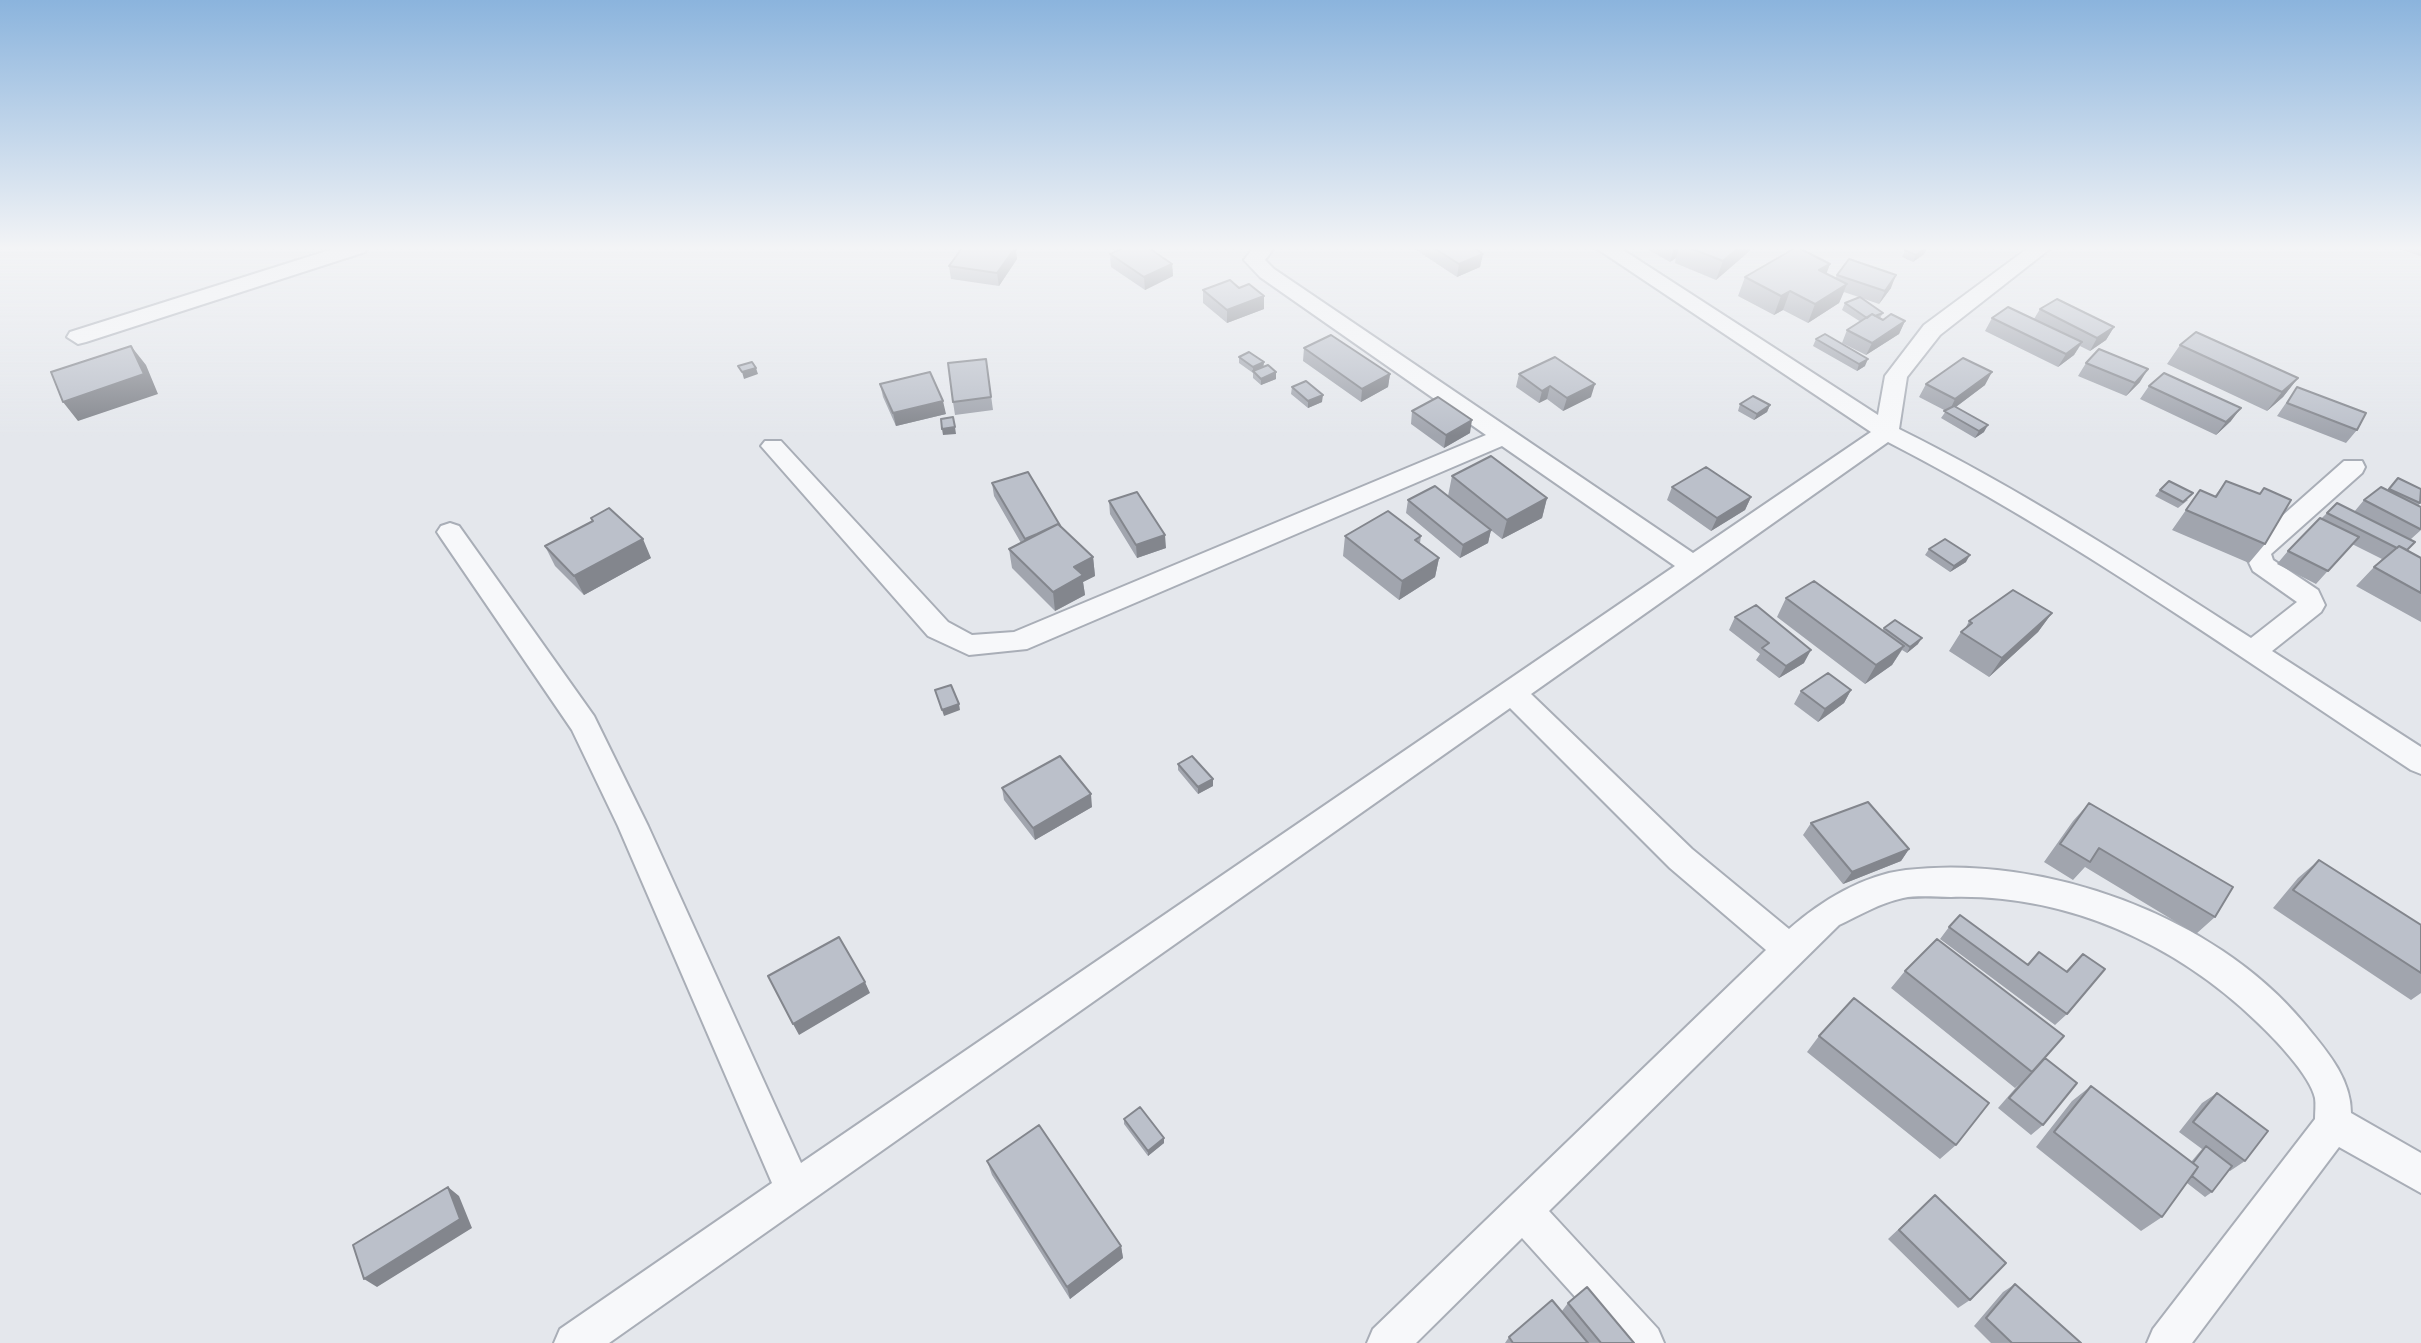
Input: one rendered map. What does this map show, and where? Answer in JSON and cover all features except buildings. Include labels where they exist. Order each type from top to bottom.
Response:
[{"type":"street","points":[[78,337],[161,311]]},
{"type":"street","points":[[1322,311],[1693,566]]},
{"type":"street","points":[[1702,311],[1887,432],[1961,469],[2063,529],[2421,762]]},
{"type":"street","points":[[574,1343],[1887,432],[1896,376],[1932,330],[1958,311]]},
{"type":"street","points":[[773,446],[938,629],[969,645],[1017,642],[1504,436]]},
{"type":"street","points":[[2253,651],[2312,604],[2309,597],[2262,565],[2256,552],[2353,467]]},
{"type":"street","points":[[450,532],[584,724],[633,825],[794,1190]]},
{"type":"street","points":[[1512,692],[1666,844],[1717,891],[1790,949]]},
{"type":"street","points":[[1387,1343],[1828,915],[1864,897],[1904,884],[1982,882],[2074,897],[2161,933],[2233,976],[2282,1023],[2321,1071],[2333,1098],[2333,1123],[2316,1151],[2267,1209],[2167,1343]]},
{"type":"street","points":[[2333,1123],[2421,1174]]},
{"type":"street","points":[[1523,1211],[1644,1343]]}]
